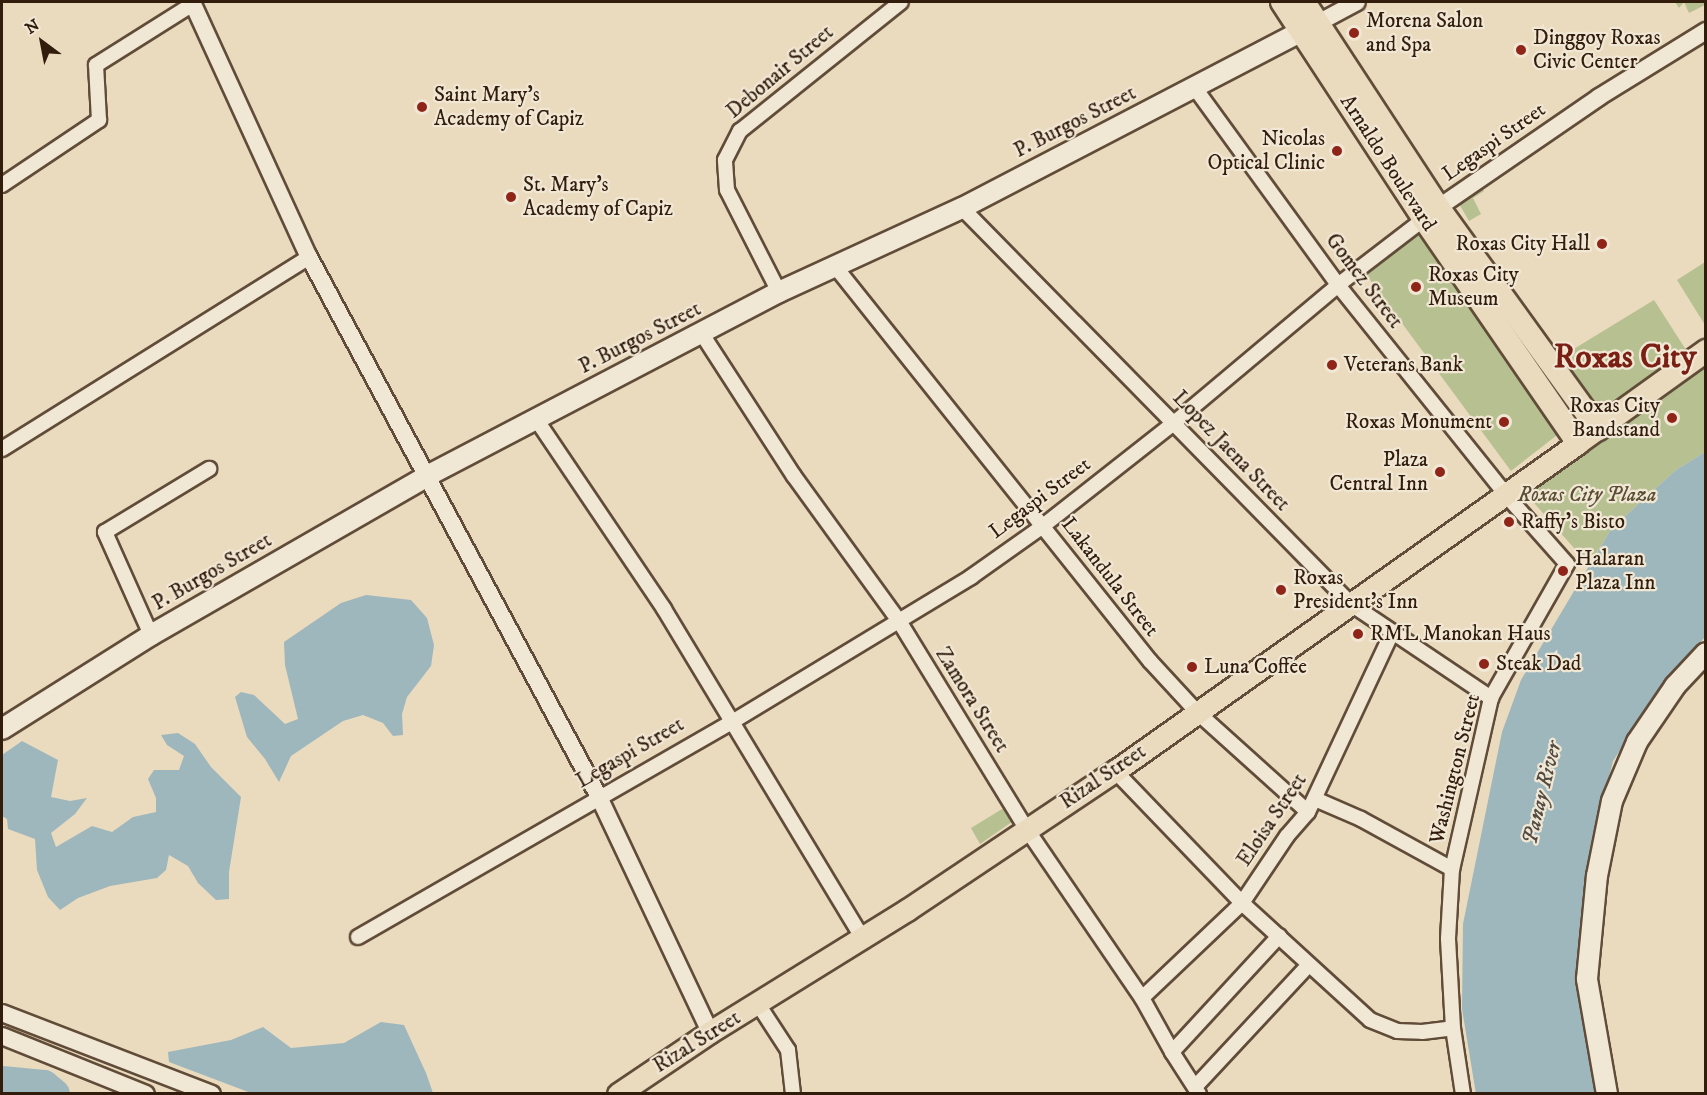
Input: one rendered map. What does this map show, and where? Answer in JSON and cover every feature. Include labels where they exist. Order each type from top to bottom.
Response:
[{"type":"highway","name":"Arnaldo Boulevard","points":[[1282,2],[1310,27],[1578,443]]},
{"type":"highway","name":"Arnaldo Boulevard","points":[[1304,2],[1310,27]]},
{"type":"highway","name":"Arnaldo Boulevard","points":[[1431,213],[1598,429]]},
{"type":"highway","points":[[1578,443],[1706,351]]},
{"type":"main road","name":"P. Burgos Street","points":[[2,729],[151,635],[427,476],[779,292],[962,208],[1310,27]]},
{"type":"main road","name":"Rizal Street","points":[[618,1094],[710,1032],[907,910],[1026,828],[1115,771],[1578,443]]},
{"type":"main road","points":[[1607,1094],[1587,979],[1597,876],[1612,801],[1637,742],[1675,686],[1706,653]]},
{"type":"street","name":"Debonair Street","points":[[779,292],[728,190],[724,160],[740,131],[901,2]]},
{"type":"street","points":[[1310,27],[1357,2]]},
{"type":"street","points":[[2,184],[99,120],[96,65],[193,3],[309,257],[599,796],[710,1032]]},
{"type":"street","name":"Legaspi Street","points":[[358,937],[599,796],[732,722],[971,577],[1043,526],[1175,422],[1338,285],[1431,213],[1599,97],[1706,31]]},
{"type":"street","name":"Gomez Street","points":[[1195,88],[1338,285],[1506,495]]},
{"type":"street","name":"Lopez Jaena Street","points":[[962,208],[1175,422],[1351,604],[1491,698]]},
{"type":"street","points":[[2,449],[309,257]]},
{"type":"street","name":"Lakandula Street","points":[[834,265],[1150,661],[1197,712],[1308,812]]},
{"type":"street","name":"Zamora Street","points":[[702,334],[794,476],[899,621],[1026,828],[1142,998],[1172,1052],[1197,1090]]},
{"type":"street","points":[[536,419],[664,609],[862,937]]},
{"type":"street","points":[[151,635],[105,532],[209,469]]},
{"type":"street","name":"Washington Street","points":[[1463,1094],[1453,1028],[1449,939],[1452,869],[1491,698],[1567,564],[1506,495]]},
{"type":"street","name":"Eloisa Street","points":[[1142,998],[1242,903],[1287,836],[1308,812],[1392,633]]},
{"type":"street","points":[[1115,771],[1242,903],[1308,966],[1370,1020],[1397,1031],[1422,1032],[1453,1028]]},
{"type":"street","points":[[1316,799],[1361,819],[1452,869]]},
{"type":"street","points":[[1172,1052],[1279,936]]},
{"type":"street","points":[[1197,1090],[1308,966]]},
{"type":"street","points":[[758,1004],[788,1050],[793,1094]]},
{"type":"street","points":[[2,1012],[212,1094]]},
{"type":"street","points":[[2,1036],[146,1094]]},
{"type":"green space","points":[[1675,2],[1684,2],[1679,8]]},
{"type":"green space","points":[[1684,2],[1705,2],[1705,5],[1689,13]]},
{"type":"green space","points":[[1482,187],[1484,191],[1473,198],[1481,214],[1469,221],[1458,202]]},
{"type":"green space","points":[[1423,231],[1561,432],[1511,471],[1365,273]]},
{"type":"green space","points":[[1705,262],[1705,325],[1677,280]]},
{"type":"green space","points":[[1654,300],[1688,353],[1596,412],[1559,358]]},
{"type":"green space","name":"Roxas City Plaza","points":[[1705,360],[1705,452],[1676,470],[1611,529],[1589,565],[1527,495],[1565,459]]},
{"type":"green space","points":[[1007,806],[1016,819],[980,844],[971,828]]},
{"type":"water","name":"Panay River","points":[[1705,452],[1705,637],[1661,688],[1613,761],[1590,853],[1579,964],[1602,1093],[1476,1094],[1462,1009],[1463,924],[1502,732],[1521,680],[1611,529],[1676,470]]},
{"type":"water","points":[[366,595],[411,600],[427,618],[434,645],[431,666],[407,697],[402,714],[403,735],[393,736],[383,723],[363,715],[343,721],[291,756],[279,782],[265,759],[247,737],[235,697],[241,692],[254,695],[285,724],[298,719],[285,665],[284,642],[341,603]]},
{"type":"water","points":[[178,733],[195,744],[211,767],[241,797],[229,872],[229,899],[216,900],[198,883],[188,866],[169,855],[166,870],[157,878],[110,886],[78,898],[60,910],[48,897],[37,870],[35,839],[8,829],[7,819],[2,816],[2,755],[22,741],[58,760],[51,797],[70,801],[87,798],[75,814],[51,833],[56,847],[92,826],[112,832],[133,817],[156,812],[156,798],[148,779],[154,770],[179,770],[184,756],[167,745],[161,735]]},
{"type":"water","points":[[381,1022],[404,1025],[433,1093],[251,1093],[169,1062],[168,1052],[231,1040],[263,1027],[291,1048],[344,1043]]},
{"type":"waterway","points":[[2,1081],[44,1085],[55,1094]]},
{"type":"place","name":"Morena Salon and Spa","points":[[1354,33]]},
{"type":"place","name":"Dinggoy Roxas Civic Center","points":[[1521,50]]},
{"type":"place","name":"Saint Mary's Academy of Capiz","points":[[422,107]]},
{"type":"place","name":"Nicolas Optical Clinic","points":[[1337,151]]},
{"type":"place","name":"St. Mary's Academy of Capiz","points":[[511,197]]},
{"type":"place","name":"Roxas City Hall","points":[[1602,244]]},
{"type":"place","name":"Roxas City Museum","points":[[1416,287]]},
{"type":"place","name":"Veterans Bank","points":[[1332,365]]},
{"type":"place","name":"Roxas City Bandstand","points":[[1672,418]]},
{"type":"place","name":"Roxas Monument","points":[[1504,422]]},
{"type":"place","name":"Plaza Central Inn","points":[[1440,472]]},
{"type":"place","name":"Raffy's Bisto","points":[[1509,522]]},
{"type":"place","name":"Halaran Plaza Inn","points":[[1563,571]]},
{"type":"place","name":"Roxas President's Inn","points":[[1281,590]]},
{"type":"place","name":"RML Manokan Haus","points":[[1358,634]]},
{"type":"place","name":"Steak Dad","points":[[1484,664]]},
{"type":"place","name":"Luna Coffee","points":[[1192,667]]},
{"type":"district","name":"Roxas City","points":[[1625,358]]}]
